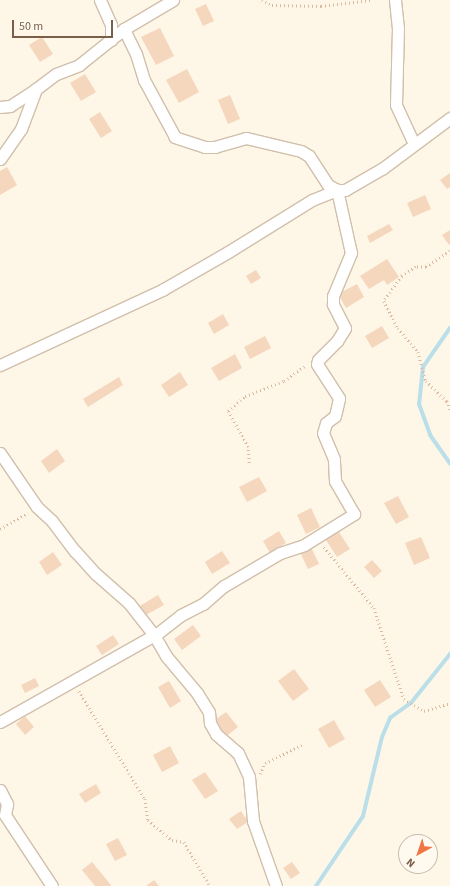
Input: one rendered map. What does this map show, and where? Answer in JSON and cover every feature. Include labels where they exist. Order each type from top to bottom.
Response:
[{"type":"street","points":[[100,0],[111,25],[111,40]]},
{"type":"street","points":[[0,107],[10,106],[56,74],[79,65],[124,29],[173,0]]},
{"type":"street","points":[[395,0],[398,28],[396,105],[414,144]]},
{"type":"street","points":[[0,722],[154,635],[181,615],[203,604],[224,586],[280,553],[318,537],[354,514],[335,481],[334,459],[323,433],[326,423],[336,412],[339,398],[318,368],[318,360],[337,341],[345,328],[333,304],[333,296],[351,253],[337,190],[328,185],[309,156],[301,151],[246,138],[215,147],[205,147],[175,137],[144,80],[136,54],[124,29]]},
{"type":"street","points":[[0,159],[21,129],[36,89]]},
{"type":"street","points":[[0,365],[162,290],[228,252],[312,200],[337,190],[346,190],[362,181],[450,118]]},
{"type":"street","points":[[0,453],[37,507],[52,521],[75,551],[96,574],[128,604],[154,635],[166,656],[197,693],[209,712],[212,728],[223,742],[238,753],[246,770],[252,792],[251,813],[276,886]]},
{"type":"street","points":[[0,790],[7,804],[3,816],[52,886]]},
{"type":"path","points":[[262,0],[272,5],[321,6],[371,0]]},
{"type":"path","points":[[450,251],[426,268],[416,267],[402,276],[384,301],[398,328],[418,352],[426,381],[447,401],[450,408]]},
{"type":"path","points":[[249,464],[248,447],[228,411],[245,396],[284,381],[307,364],[318,360]]},
{"type":"path","points":[[0,529],[37,507]]},
{"type":"path","points":[[318,537],[331,557],[374,608],[404,699],[424,711],[450,703]]},
{"type":"path","points":[[73,681],[113,744],[128,776],[145,799],[148,820],[172,840],[184,842],[210,886]]},
{"type":"path","points":[[252,792],[265,762],[304,744]]},
{"type":"building","points":[[206,4],[214,21],[203,26],[195,9]]},
{"type":"building","points":[[160,28],[174,56],[156,65],[141,37]]},
{"type":"building","points":[[42,37],[53,54],[40,62],[29,45]]},
{"type":"building","points":[[187,69],[199,92],[179,103],[166,80]]},
{"type":"building","points":[[85,74],[96,92],[81,101],[70,83]]},
{"type":"building","points":[[230,95],[240,119],[228,124],[218,100]]},
{"type":"building","points":[[100,112],[112,131],[101,138],[89,119]]},
{"type":"building","points":[[7,167],[17,185],[0,195],[0,171]]},
{"type":"building","points":[[450,173],[450,187],[447,189],[440,180]]},
{"type":"building","points":[[425,195],[431,209],[413,217],[407,203]]},
{"type":"building","points":[[389,224],[393,230],[370,243],[367,236]]},
{"type":"building","points":[[450,230],[450,244],[449,245],[442,235]]},
{"type":"building","points":[[387,259],[399,277],[387,285],[384,280],[369,289],[360,276]]},
{"type":"building","points":[[256,270],[261,278],[251,284],[246,276]]},
{"type":"building","points":[[357,284],[364,297],[346,308],[338,294]]},
{"type":"building","points":[[223,314],[229,325],[214,334],[208,323]]},
{"type":"building","points":[[382,326],[389,338],[372,348],[365,336]]},
{"type":"building","points":[[265,336],[271,348],[250,359],[244,347]]},
{"type":"building","points":[[235,354],[242,368],[219,381],[211,368]]},
{"type":"building","points":[[180,372],[188,385],[169,397],[161,385]]},
{"type":"building","points":[[119,377],[123,385],[88,407],[83,399]]},
{"type":"building","points":[[57,449],[65,461],[49,473],[41,461]]},
{"type":"building","points":[[259,477],[267,491],[247,502],[239,487]]},
{"type":"building","points":[[398,496],[409,517],[396,524],[384,503]]},
{"type":"building","points":[[311,508],[320,527],[306,534],[297,515]]},
{"type":"building","points":[[337,529],[350,549],[337,557],[324,537]]},
{"type":"building","points":[[279,531],[286,543],[270,553],[263,541]]},
{"type":"building","points":[[421,537],[430,558],[414,565],[405,543]]},
{"type":"building","points":[[310,545],[319,564],[308,569],[299,550]]},
{"type":"building","points":[[222,551],[230,563],[212,574],[205,562]]},
{"type":"building","points":[[53,552],[62,565],[47,575],[39,562]]},
{"type":"building","points":[[372,560],[382,571],[374,578],[364,567]]},
{"type":"building","points":[[158,595],[164,605],[144,616],[138,607]]},
{"type":"building","points":[[193,625],[201,636],[182,650],[174,639]]},
{"type":"building","points":[[113,635],[119,644],[102,655],[96,646]]},
{"type":"building","points":[[294,669],[309,689],[293,701],[278,681]]},
{"type":"building","points":[[35,678],[39,686],[25,693],[21,685]]},
{"type":"building","points":[[380,680],[391,697],[375,707],[364,690]]},
{"type":"building","points":[[169,681],[181,701],[170,708],[158,687]]},
{"type":"building","points":[[226,712],[238,727],[224,738],[212,722]]},
{"type":"building","points":[[25,716],[34,727],[25,735],[16,724]]},
{"type":"building","points":[[334,720],[345,739],[329,748],[318,729]]},
{"type":"building","points":[[170,746],[179,763],[162,772],[153,755]]},
{"type":"building","points":[[205,772],[218,791],[205,799],[192,780]]},
{"type":"building","points":[[96,784],[101,793],[85,803],[79,794]]},
{"type":"building","points":[[241,811],[248,822],[237,829],[229,819]]},
{"type":"building","points":[[118,838],[127,855],[115,861],[106,844]]},
{"type":"building","points":[[92,862],[111,885],[110,886],[95,886],[82,870]]},
{"type":"building","points":[[292,862],[300,873],[291,879],[283,868]]},
{"type":"building","points":[[154,880],[159,886],[146,886]]},
{"type":"waterway","points":[[450,328],[423,367],[419,404],[430,435],[450,464]]},
{"type":"waterway","points":[[316,886],[363,816],[382,737],[390,718],[411,703],[450,654]]}]
